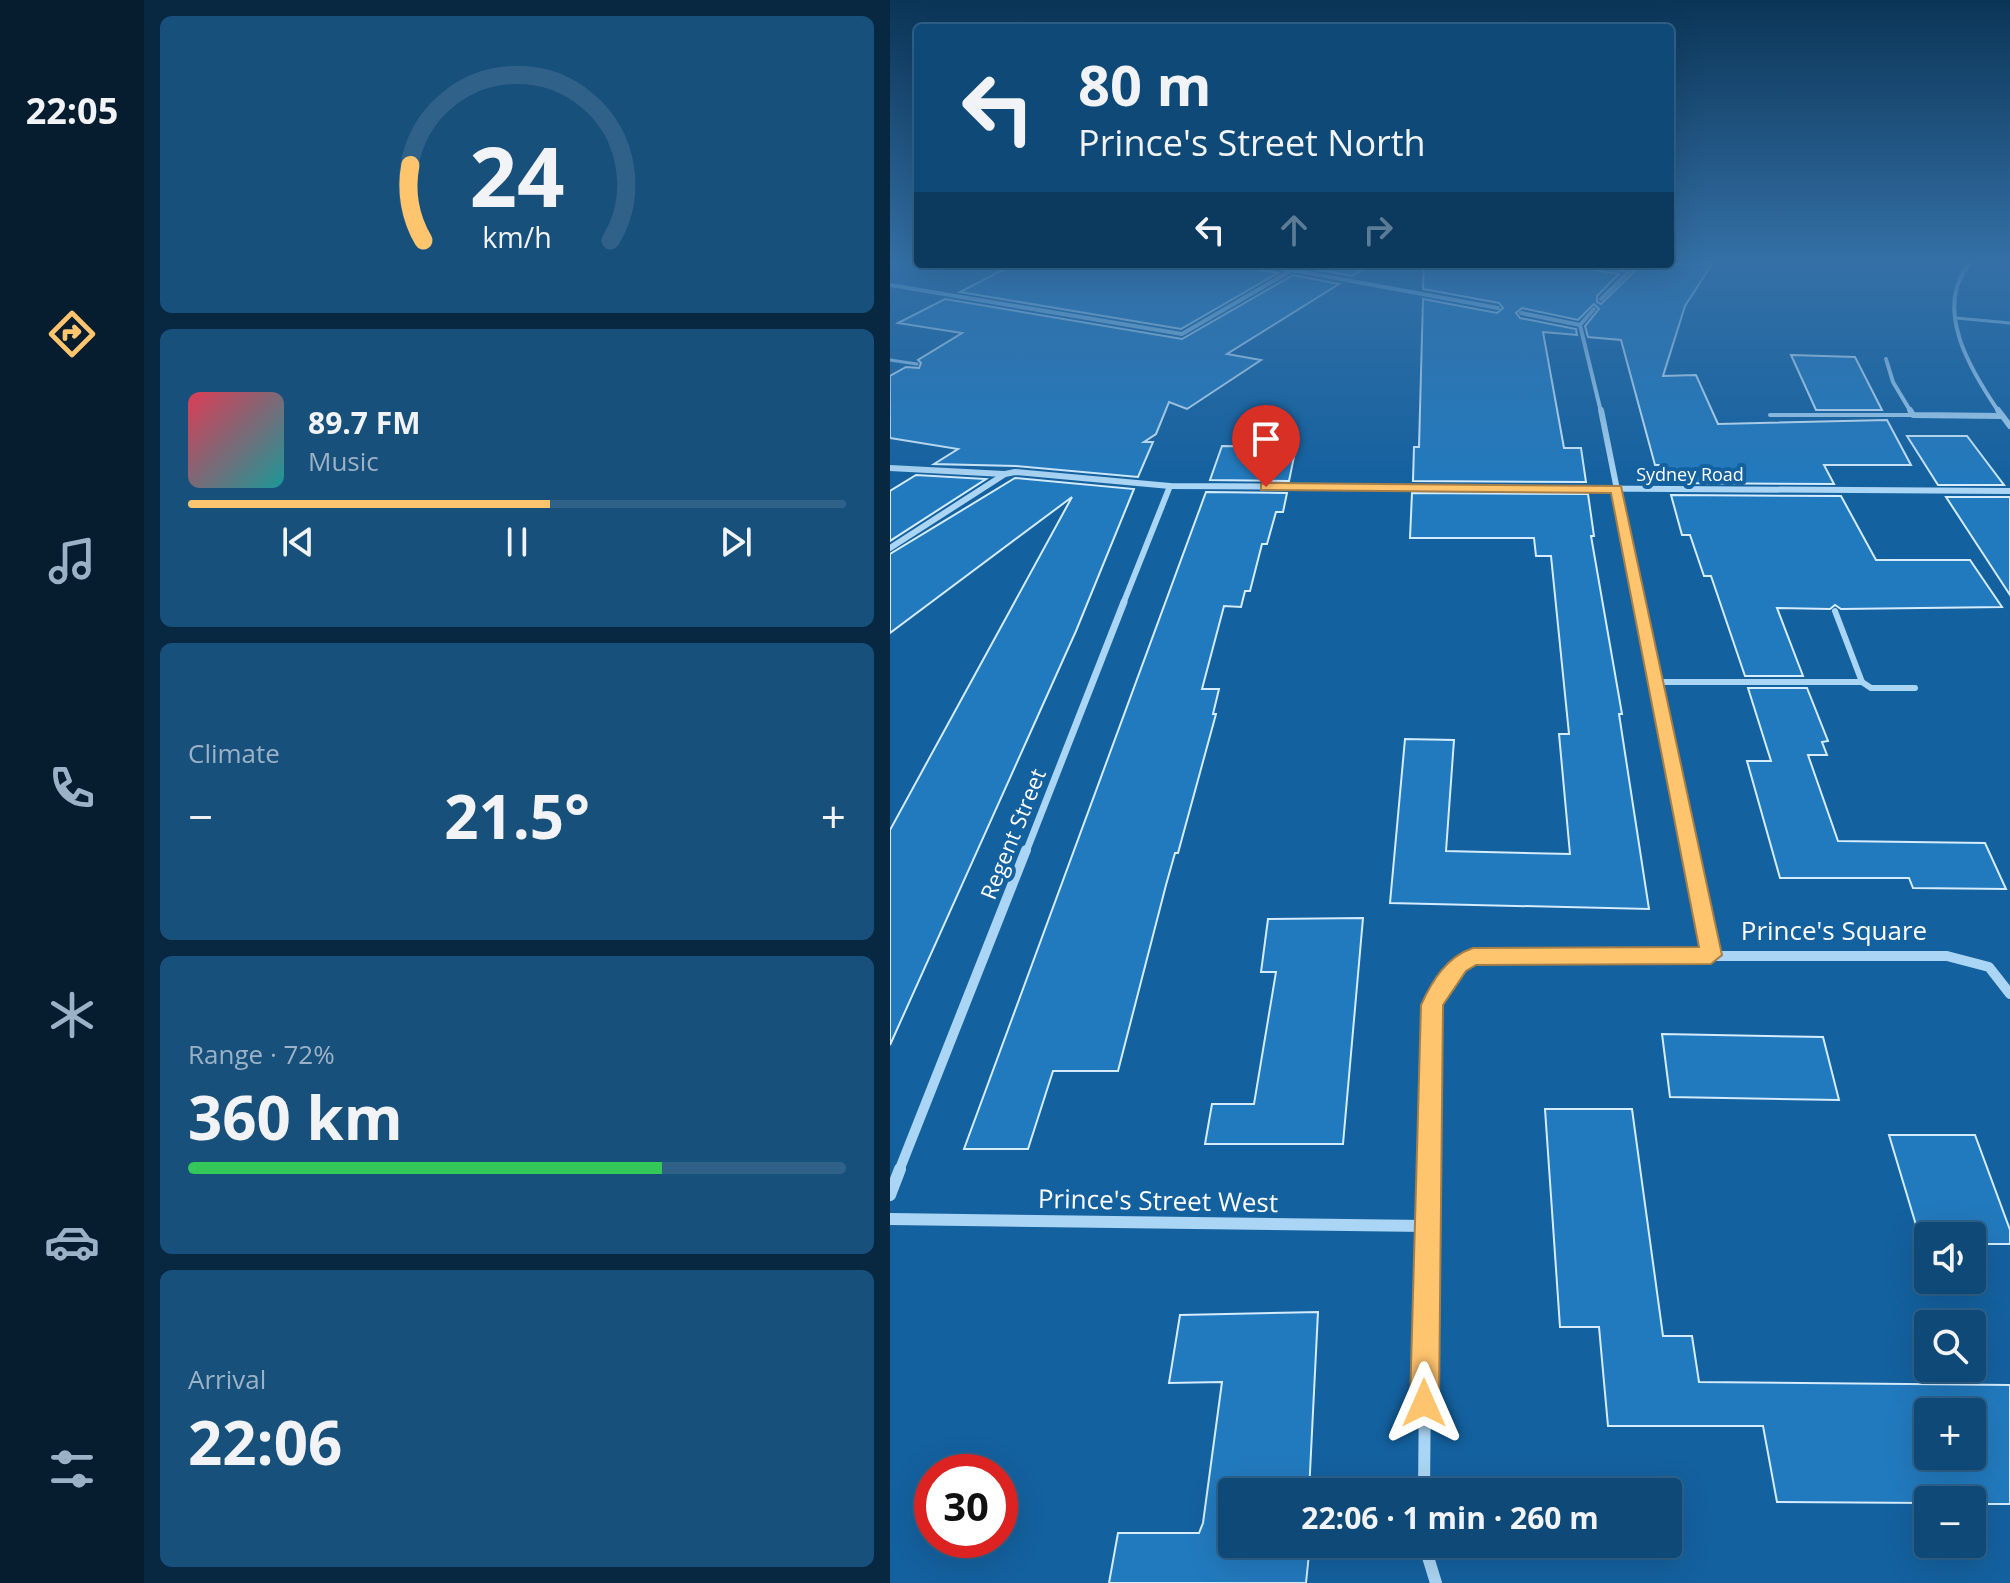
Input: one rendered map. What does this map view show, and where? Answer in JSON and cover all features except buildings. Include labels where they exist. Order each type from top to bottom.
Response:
[{"type":"street","points":[[1585,337],[1711,955]]},
{"type":"street","points":[[1962,337],[1975,379],[2010,426]]},
{"type":"street","points":[[1886,359],[1893,382],[1913,415],[2002,416]]},
{"type":"street","name":"Sydney Road","points":[[890,468],[1005,474],[1035,471],[1130,484],[1170,486],[2010,491]]},
{"type":"street","points":[[890,548],[1005,474]]},
{"type":"street","name":"Regent Street","points":[[890,1195],[1170,486]]},
{"type":"street","name":"Prince's Square","points":[[1424,1478],[1425,1226],[1432,1005],[1439,988],[1459,965],[1473,956],[1966,956],[1993,967],[2010,994]]},
{"type":"street","name":"Prince's Street West","points":[[890,1219],[1425,1226]]},
{"type":"street","points":[[1428,1558],[1436,1583]]},
{"type":"lane","points":[[890,360],[917,364]]},
{"type":"lane","points":[[1770,415],[1913,415]]},
{"type":"lane","points":[[1835,611],[1862,682]]},
{"type":"lane","points":[[1655,682],[1862,682],[1871,688],[1915,688]]},
{"type":"route","points":[[1266,487],[1617,489],[1711,955],[1473,956],[1459,965],[1439,988],[1432,1005],[1425,1226],[1424,1403]]}]
